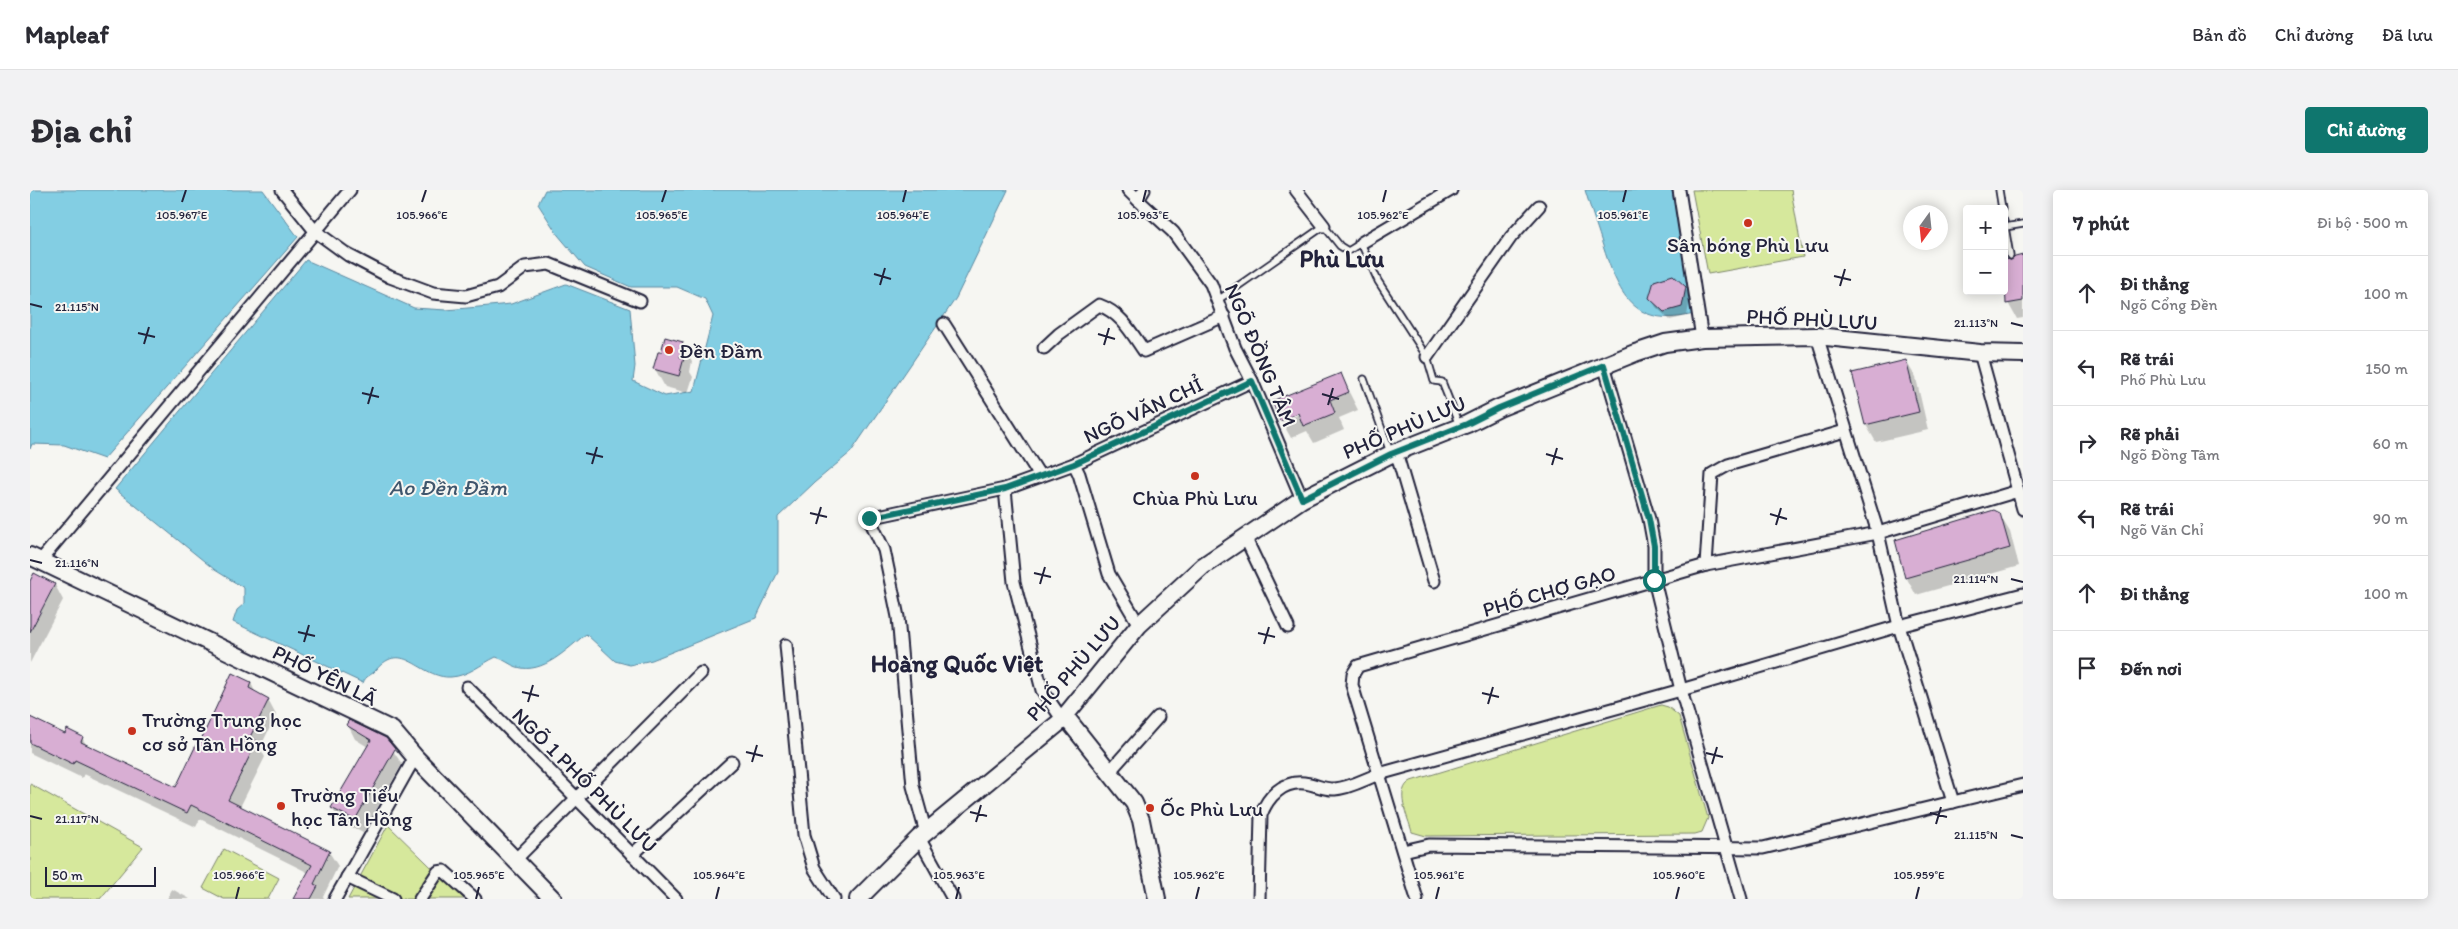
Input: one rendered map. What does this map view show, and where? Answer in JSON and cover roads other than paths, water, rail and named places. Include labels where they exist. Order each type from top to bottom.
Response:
[{"type":"main road","name":"PHỐ PHÙ LƯU","points":[[858,899],[922,835],[1063,717],[1139,625],[1204,566],[1302,499],[1393,453],[1460,427],[1499,408],[1604,365],[1665,343],[1702,338],[1817,336],[1980,353],[2023,354]]},
{"type":"main road","name":"PHỐ YÊN LÃ","points":[[36,558],[140,610],[392,730],[415,757],[553,899]]},
{"type":"main road","points":[[1063,717],[1110,771],[1134,804],[1141,820],[1157,899]]},
{"type":"street","points":[[282,190],[315,230],[356,259],[390,277],[434,293],[466,296],[498,287],[526,267],[549,264],[640,301]]},
{"type":"street","points":[[36,558],[350,190]]},
{"type":"street","name":"NGÕ ĐỒNG TÂM","points":[[1128,190],[1141,195],[1173,232],[1211,284],[1235,348],[1252,381],[1302,499]]},
{"type":"street","points":[[1296,190],[1324,226]]},
{"type":"street","points":[[1361,243],[1451,190]]},
{"type":"street","points":[[1679,190],[1702,338]]},
{"type":"street","points":[[1428,358],[1511,237],[1539,206]]},
{"type":"street","points":[[1044,348],[1059,334],[1099,305],[1108,308],[1124,321],[1144,351],[1224,316]]},
{"type":"street","points":[[944,324],[1040,476]]},
{"type":"street","points":[[1817,336],[1878,534],[1899,626],[1954,802]]},
{"type":"street","points":[[1980,353],[2023,509]]},
{"type":"street","points":[[1604,365],[1649,519],[1654,546],[1654,580],[1681,690],[1728,846],[1741,899]]},
{"type":"street","name":"NGÕ VĂN CHỈ","points":[[1139,625],[1108,574],[1079,474],[1074,464],[1252,381]]},
{"type":"street","points":[[1706,565],[1712,474],[1728,465],[1845,431]]},
{"type":"street","points":[[1393,453],[1434,581]]},
{"type":"street","points":[[953,899],[922,835],[913,786],[898,618],[884,550],[869,518],[1005,489],[1074,464]]},
{"type":"street","points":[[1005,489],[1014,582],[1042,690],[1063,717]]},
{"type":"street","name":"PHỐ CHỢ GẠO","points":[[1417,899],[1352,685],[1352,674],[1358,666],[1706,565],[1878,534],[2018,491]]},
{"type":"street","points":[[1244,537],[1288,626]]},
{"type":"street","points":[[1258,899],[1261,815],[1265,803],[1273,794],[1291,784],[1304,783],[1338,789],[1379,774],[1681,690],[1899,626],[2023,594]]},
{"type":"street","points":[[786,645],[804,835],[814,868],[834,899]]},
{"type":"street","points":[[515,860],[701,673]]},
{"type":"street","name":"NGÕ 1 PHỐ PHÙ LƯU","points":[[467,687],[676,899]]},
{"type":"street","points":[[1110,771],[1158,717]]},
{"type":"street","points":[[335,899],[415,757]]},
{"type":"street","points":[[632,855],[732,762]]},
{"type":"street","points":[[1403,851],[1429,846],[1728,846],[1763,848],[2023,785]]},
{"type":"street","points":[[420,899],[438,872],[444,871],[475,899]]},
{"type":"street","points":[[347,877],[393,899]]},
{"type":"lane","points":[[1999,190],[2001,205]]},
{"type":"lane","points":[[2008,224],[2023,224]]},
{"type":"lane","points":[[1218,300],[1324,226],[1340,246],[1348,251],[1361,243],[1378,281],[1428,358],[1434,381],[1442,382],[1460,427]]},
{"type":"lane","points":[[2008,243],[2010,256]]},
{"type":"lane","points":[[1364,379],[1393,453]]},
{"type":"water","points":[[30,190],[263,190],[298,237],[104,459],[64,445],[32,444],[30,449]]},
{"type":"water","name":"Ao Đền Đầm","points":[[545,190],[1008,190],[956,298],[851,452],[778,517],[778,572],[756,618],[652,660],[630,665],[615,661],[586,634],[554,659],[536,667],[517,667],[496,657],[469,672],[451,677],[440,676],[412,662],[395,658],[386,661],[367,677],[363,683],[233,622],[237,610],[244,604],[244,588],[215,570],[115,489],[306,260],[414,308],[446,310],[511,304],[566,284],[630,309],[635,366],[633,381],[665,396],[694,391],[713,316],[705,299],[677,287],[631,287],[585,267],[558,235],[538,204]]},
{"type":"water","points":[[1585,190],[1672,190],[1694,314],[1658,317],[1645,313],[1624,295],[1610,266]]},
{"type":"place","name":"Sân bóng Phù Lưu","points":[[1748,223]]},
{"type":"place","name":"Đền Đầm","points":[[669,350]]},
{"type":"place","name":"Chùa Phù Lưu","points":[[1195,476]]},
{"type":"place","name":"Trường Trung học cơ sở Tân Hồng","points":[[132,731]]},
{"type":"place","name":"Trường Tiểu học Tân Hồng","points":[[281,806]]},
{"type":"place","name":"Ốc Phù Lưu","points":[[1150,808]]},
{"type":"district","name":"Phù Lưu","points":[[1342,258]]},
{"type":"district","name":"Hoàng Quốc Việt","points":[[957,663]]}]
